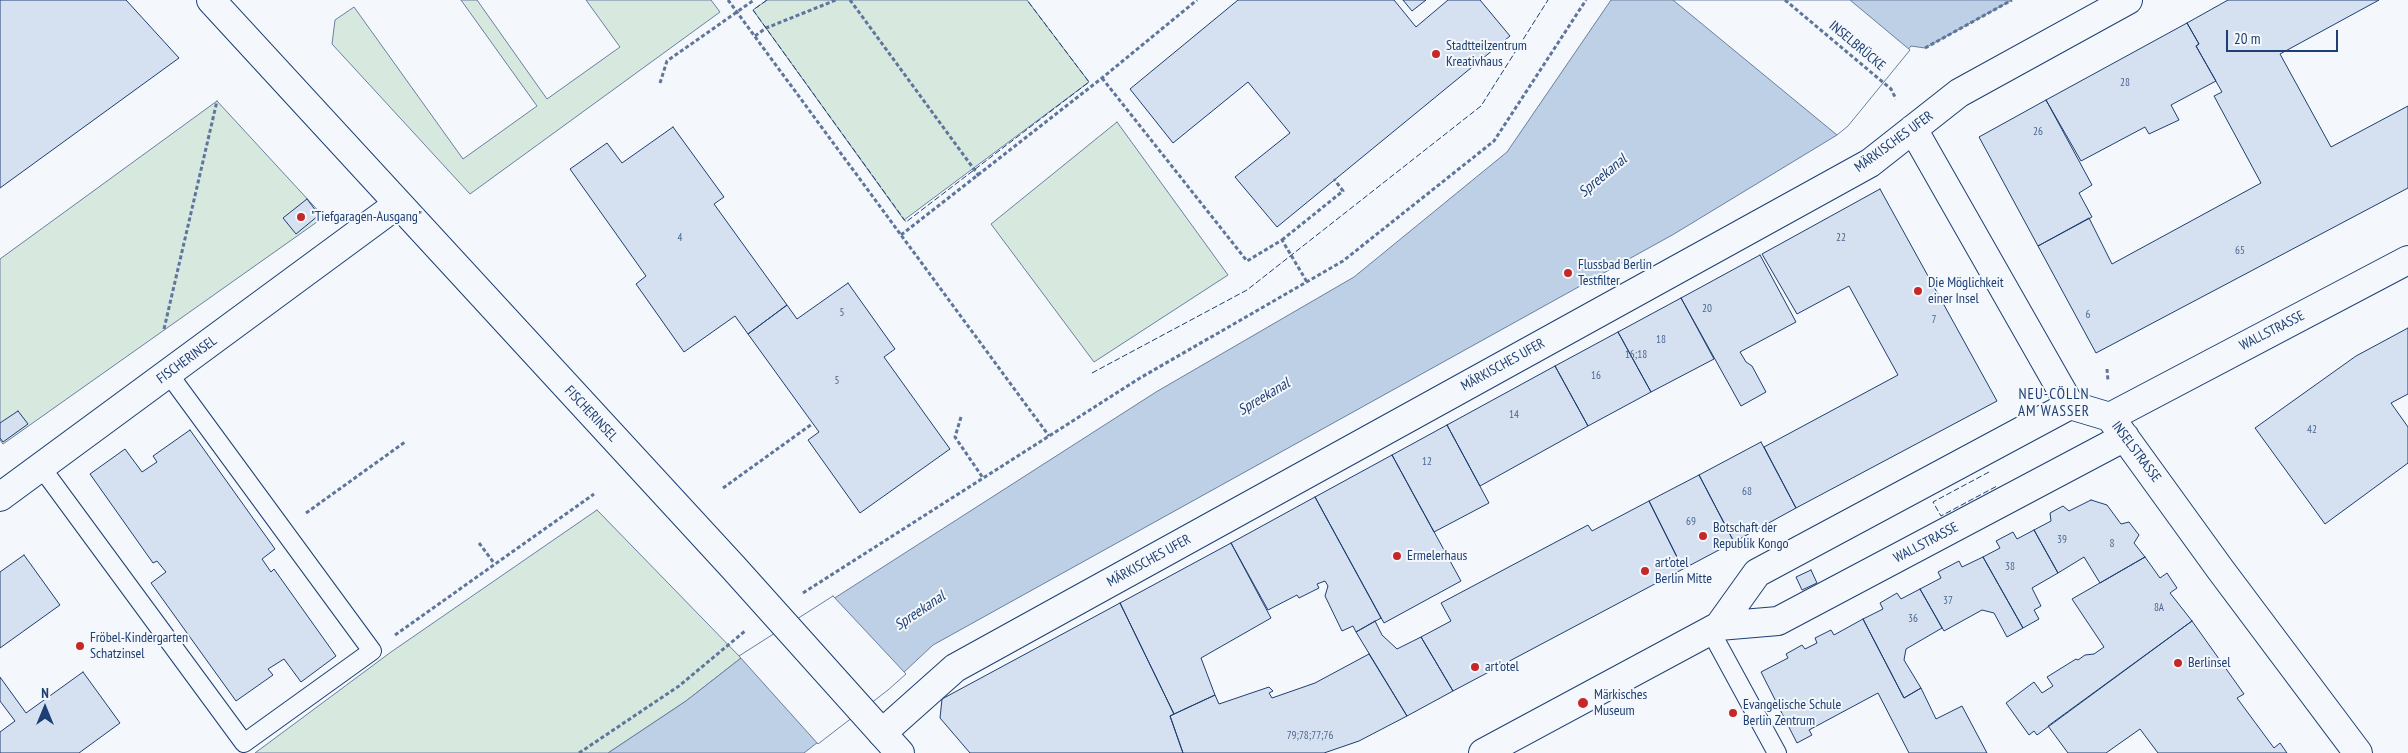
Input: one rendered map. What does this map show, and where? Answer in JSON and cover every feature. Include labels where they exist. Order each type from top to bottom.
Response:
[{"type":"street","name":"FISCHERINSEL","points":[[211,0],[733,567],[900,753]]},
{"type":"street","name":"MÄRKISCHES UFER","points":[[882,733],[955,668],[1870,162],[1959,93],[2128,0]]},
{"type":"street","points":[[1913,128],[2070,405]]},
{"type":"street","name":"FISCHERINSEL","points":[[0,497],[398,204]]},
{"type":"street","name":"WALLSTRASSE","points":[[1483,753],[1715,628],[1778,622],[2408,260]]},
{"type":"street","name":"INSELSTRASSE","points":[[2070,405],[2118,427],[2220,569],[2358,753]]},
{"type":"street","name":"WALLSTRASSE","points":[[1715,628],[1757,573],[2070,405]]},
{"type":"lane","points":[[41,467],[244,743],[372,651],[168,373]]},
{"type":"lane","points":[[1715,628],[1777,753]]},
{"type":"path","points":[[728,0],[1049,436]]},
{"type":"path","points":[[660,83],[667,61],[754,0]]},
{"type":"path","points":[[755,36],[766,28],[836,0]]},
{"type":"path","points":[[850,0],[979,176]]},
{"type":"path","points":[[901,236],[1102,78],[1197,0]]},
{"type":"path","points":[[811,587],[1140,378],[1343,261],[1494,140],[1586,0]]},
{"type":"path","name":"INSELBRÜCKE","points":[[1786,0],[1891,89]]},
{"type":"path","points":[[1925,48],[2012,0]]},
{"type":"path","points":[[1102,78],[1247,261],[1282,240],[1342,191],[1334,179]]},
{"type":"path","points":[[164,328],[217,101]]},
{"type":"path","points":[[1282,240],[1307,282]]},
{"type":"path","points":[[961,417],[956,437],[984,478]]},
{"type":"path","points":[[723,488],[812,424]]},
{"type":"path","points":[[283,530],[405,442]]},
{"type":"path","points":[[372,651],[594,494]]},
{"type":"path","points":[[479,543],[494,563]]},
{"type":"path","points":[[579,753],[679,686],[734,638]]},
{"type":"shaded area","points":[[461,0],[477,0],[547,99],[620,47],[586,0],[711,0],[720,12],[470,194],[332,44],[335,20],[354,7],[463,159],[537,106]]},
{"type":"shaded area","points":[[767,0],[1027,0],[1089,82],[904,220],[753,10]]},
{"type":"shaded area","points":[[217,101],[324,217],[3,444],[0,440],[0,259]]},
{"type":"shaded area","points":[[1117,122],[1228,275],[1094,362],[991,224]]},
{"type":"shaded area","points":[[597,510],[741,658],[686,701],[608,753],[255,753],[391,652]]},
{"type":"water","name":"Spreekanal","points":[[1611,0],[2012,0],[1925,48],[1911,46],[1837,135],[1674,234],[933,645],[887,688],[804,753],[608,753],[686,701],[741,658],[1156,392],[1354,277],[1507,152]]},
{"type":"pier","points":[[1673,0],[1850,0],[1910,50],[1848,126],[1837,135]]},
{"type":"pier","points":[[833,596],[906,674],[818,744],[739,656]]},
{"type":"building","points":[[0,0],[126,0],[179,58],[0,188]]},
{"type":"building","points":[[1238,0],[1394,0],[1416,27],[1448,0],[1480,0],[1510,36],[1277,227],[1235,177],[1290,133],[1248,82],[1173,143],[1130,89]]},
{"type":"building","points":[[1403,0],[1426,0],[1412,11]]},
{"type":"building","points":[[2228,0],[2379,0],[2280,54],[2331,147],[2408,106],[2408,188],[2096,353],[2038,246],[2089,218],[2112,264],[2261,183],[2214,96],[2222,92],[2196,46],[2199,44],[2187,23]]},
{"type":"building","points":[[2187,23],[2199,44],[2196,46],[2216,81],[2171,105],[2179,120],[2149,134],[2145,127],[2081,161],[2046,100]]},
{"type":"building","points":[[2046,100],[2092,185],[2079,193],[2092,217],[2038,246],[1979,137]]},
{"type":"building","points":[[673,127],[724,197],[714,204],[787,305],[748,334],[735,316],[684,352],[636,284],[646,276],[570,169],[607,143],[622,163]]},
{"type":"building","points":[[1880,189],[1997,401],[1796,508],[1764,447],[1898,375],[1849,286],[1797,314],[1762,254]]},
{"type":"building","name":"\"Tiefgaragen-Ausgang\"","points":[[307,199],[319,215],[296,234],[283,218]]},
{"type":"building","points":[[1760,255],[1796,322],[1740,352],[1746,362],[1752,366],[1766,392],[1741,406],[1681,298]]},
{"type":"building","points":[[848,283],[895,349],[884,357],[950,449],[860,513],[808,440],[819,432],[748,334],[787,305],[797,319]]},
{"type":"building","points":[[1681,298],[1714,359],[1651,392],[1618,332]]},
{"type":"building","points":[[2408,328],[2408,394],[2391,403],[2408,427],[2408,463],[2325,524],[2255,428],[2356,356]]},
{"type":"building","points":[[1618,332],[1651,392],[1588,426],[1555,366]]},
{"type":"building","points":[[1555,366],[1588,426],[1480,486],[1447,425]]},
{"type":"building","points":[[18,411],[28,424],[3,442],[0,438],[0,423]]},
{"type":"building","points":[[1447,425],[1489,503],[1434,532],[1392,455]]},
{"type":"building","points":[[190,430],[275,549],[262,559],[271,572],[274,569],[336,656],[301,682],[284,659],[268,669],[273,675],[236,701],[151,583],[166,572],[157,561],[153,563],[90,474],[125,449],[142,472],[157,462],[153,456]]},
{"type":"building","points":[[1761,442],[1796,508],[1734,542],[1699,475]]},
{"type":"building","name":"Ermelerhaus","points":[[1392,455],[1461,581],[1384,623],[1315,497]]},
{"type":"building","points":[[1699,475],[1734,542],[1683,569],[1649,501]]},
{"type":"building","points":[[1315,497],[1381,618],[1356,632],[1353,626],[1342,631],[1325,596],[1328,586],[1325,581],[1317,584],[1319,588],[1299,598],[1297,595],[1268,610],[1231,543]]},
{"type":"building","points":[[2091,500],[2107,505],[2121,524],[2129,522],[2139,535],[2134,543],[2145,557],[2100,583],[2084,557],[2058,573],[2034,530],[2051,521],[2050,513],[2063,506],[2069,511]]},
{"type":"building","points":[[1649,501],[1683,569],[1453,691],[1421,637],[1451,621],[1441,603],[1588,525],[1592,531]]},
{"type":"building","points":[[2034,530],[2058,573],[2032,588],[2041,606],[2034,610],[2039,619],[2023,628],[1983,557],[2000,548],[1996,541],[2013,532],[2017,539]]},
{"type":"building","points":[[1231,543],[1271,618],[1201,658],[1215,695],[1174,714],[1120,603]]},
{"type":"building","points":[[24,555],[60,605],[0,648],[0,572]]},
{"type":"building","points":[[1983,557],[2023,628],[2007,637],[1994,613],[1982,610],[1944,631],[1920,589],[1941,578],[1938,572],[1959,561],[1962,567]]},
{"type":"building","points":[[2145,557],[2160,578],[2167,573],[2177,588],[2170,593],[2192,621],[2037,735],[2034,731],[2029,735],[2006,703],[2034,682],[2042,693],[2053,686],[2047,677],[2076,659],[2094,654],[2104,647],[2072,599]]},
{"type":"building","points":[[1811,570],[1817,583],[1802,590],[1796,577]]},
{"type":"building","points":[[1920,589],[1942,628],[1906,649],[1904,660],[1921,688],[1904,698],[1863,619],[1883,609],[1880,603],[1897,593],[1901,599]]},
{"type":"building","points":[[1120,603],[1174,714],[1170,716],[1183,753],[970,753],[940,718],[942,699]]},
{"type":"building","points":[[1863,619],[1904,698],[1921,688],[1936,719],[1962,706],[1987,753],[1909,753],[1878,693],[1809,730],[1812,735],[1797,743],[1761,672],[1788,658],[1786,654],[1802,645],[1805,649],[1817,643],[1815,638],[1831,630],[1834,635]]},
{"type":"building","points":[[1375,621],[1382,635],[1397,649],[1421,637],[1453,691],[1407,716],[1356,632]]},
{"type":"building","name":"Berlinsel","points":[[2192,621],[2244,694],[2237,698],[2274,748],[2280,743],[2287,753],[2158,753],[2140,729],[2106,753],[2068,753],[2048,726]]},
{"type":"building","points":[[1369,654],[1407,716],[1359,741],[1324,753],[1183,753],[1170,716],[1215,695],[1219,704],[1269,687],[1273,691],[1269,693],[1272,698],[1315,683]]},
{"type":"building","points":[[83,672],[120,723],[79,753],[0,753],[0,732],[15,721],[0,701],[0,677],[26,713]]},
{"type":"fence","points":[[767,0],[753,10],[906,222],[1089,82],[1027,0]]},
{"type":"fence","points":[[1092,373],[1247,290],[1481,106],[1548,0]]},
{"type":"fence","points":[[1989,472],[1933,502],[1941,516],[1997,486]]},
{"type":"place","name":"Stadtteilzentrum Kreativhaus","points":[[1436,54]]},
{"type":"place","name":"\"Tiefgaragen-Ausgang\"","points":[[301,217]]},
{"type":"place","name":"Flussbad Berlin Testfilter","points":[[1568,273]]},
{"type":"place","name":"Die Möglichkeit einer Insel","points":[[1918,291]]},
{"type":"place","name":"Botschaft der Republik Kongo","points":[[1703,536]]},
{"type":"place","name":"Ermelerhaus","points":[[1397,556]]},
{"type":"place","name":"art’otel Berlin Mitte","points":[[1645,571]]},
{"type":"place","name":"Fröbel-Kindergarten Schatzinsel","points":[[80,646]]},
{"type":"place","name":"Berlinsel","points":[[2178,663]]},
{"type":"place","name":"art'otel","points":[[1475,667]]},
{"type":"place","name":"Märkisches Museum","points":[[1583,703]]},
{"type":"place","name":"Evangelische Schule Berlin Zentrum","points":[[1733,713]]},
{"type":"district","name":"NEU-CÖLLN AM WASSER","points":[[2054,404]]}]
